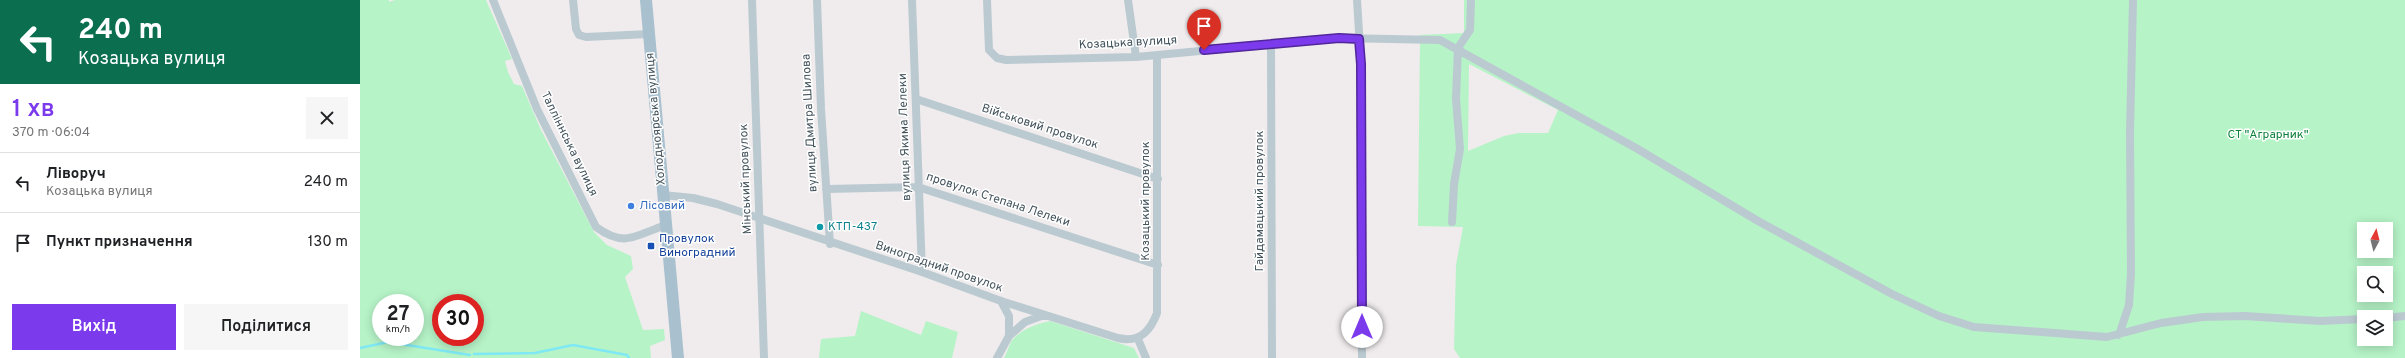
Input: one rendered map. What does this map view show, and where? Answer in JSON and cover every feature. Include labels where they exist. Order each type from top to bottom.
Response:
[{"type":"main road","name":"Холодноярська вулиця","points":[[646,0],[678,358]]},
{"type":"street","name":"Талліннська вулиця","points":[[493,0],[537,109],[596,228],[607,236],[620,240],[636,238],[649,230],[666,225]]},
{"type":"street","points":[[573,0],[576,29],[579,35],[586,37],[649,34]]},
{"type":"street","name":"Мінський провулок","points":[[752,0],[764,358]]},
{"type":"street","name":"вулиця Дмитра Шилова","points":[[817,0],[830,244]]},
{"type":"street","name":"вулиця Якима Лелеки","points":[[912,0],[922,272]]},
{"type":"street","name":"Козацька вулиця","points":[[987,0],[989,50],[997,58],[1006,60],[1157,56],[1339,38],[1440,40],[1458,48]]},
{"type":"street","points":[[1128,0],[1136,57]]},
{"type":"street","points":[[1357,0],[1361,64],[1362,358]]},
{"type":"street","points":[[1452,222],[1454,184],[1460,149],[1456,99],[1458,48],[1470,30],[1471,0]]},
{"type":"street","points":[[2119,335],[2129,305],[2131,273],[2130,133],[2133,0]]},
{"type":"street","name":"Гайдамацький провулок","points":[[1271,44],[1272,358]]},
{"type":"street","points":[[1458,48],[1636,148],[1765,225],[1892,294],[1940,316],[1974,327],[2107,337],[2161,323],[2203,317],[2245,316],[2320,321],[2357,319]]},
{"type":"street","name":"Козацький провулок","points":[[1138,339],[1153,324],[1157,313],[1157,56]]},
{"type":"street","name":"Військовий провулок","points":[[916,99],[1158,179]]},
{"type":"street","name":"провулок Степана Лелеки","points":[[826,189],[918,187],[1158,265]]},
{"type":"street","name":"Виноградний провулок","points":[[663,195],[693,198],[760,218],[830,244],[922,272],[1044,315],[1118,338],[1128,340],[1138,339]]},
{"type":"street","points":[[1001,301],[1008,316],[1009,336]]},
{"type":"street","points":[[997,358],[1009,336],[1025,322],[1044,315]]},
{"type":"street","points":[[2393,317],[2405,316]]},
{"type":"street","points":[[1138,339],[1146,358]]},
{"type":"green space","points":[[360,0],[389,0],[389,2],[395,0],[486,0],[512,59],[505,61],[508,72],[514,84],[522,86],[541,130],[594,232],[607,245],[631,256],[633,269],[625,277],[643,330],[664,329],[665,340],[650,346],[651,358],[360,358]]},
{"type":"green space","name":"СТ \"Аграрник\"","points":[[1464,0],[2405,0],[2405,358],[1460,358],[1454,349],[1456,265],[1463,227],[1418,226],[1420,35],[1464,33]],"holes":[[[1469,64],[1558,110],[1548,133],[1519,133],[1504,136],[1468,151]]]},
{"type":"green space","points":[[861,311],[921,335],[926,321],[958,332],[952,358],[819,358],[821,339],[855,336]]},
{"type":"green space","points":[[1050,321],[1134,348],[1139,358],[1004,358],[1012,340],[1016,336],[1030,328]]},
{"type":"waterway","points":[[360,348],[388,342],[470,355]]},
{"type":"waterway","points":[[474,354],[535,353],[573,345],[627,355],[629,358]]},
{"type":"place","name":"Лісовий","points":[[631,206]]},
{"type":"place","name":"КТП-437","points":[[820,227]]},
{"type":"place","name":"Провулок Виноградний","points":[[651,246]]},
{"type":"route","points":[[1204,50],[1339,38],[1359,39],[1361,64],[1362,327]]}]
